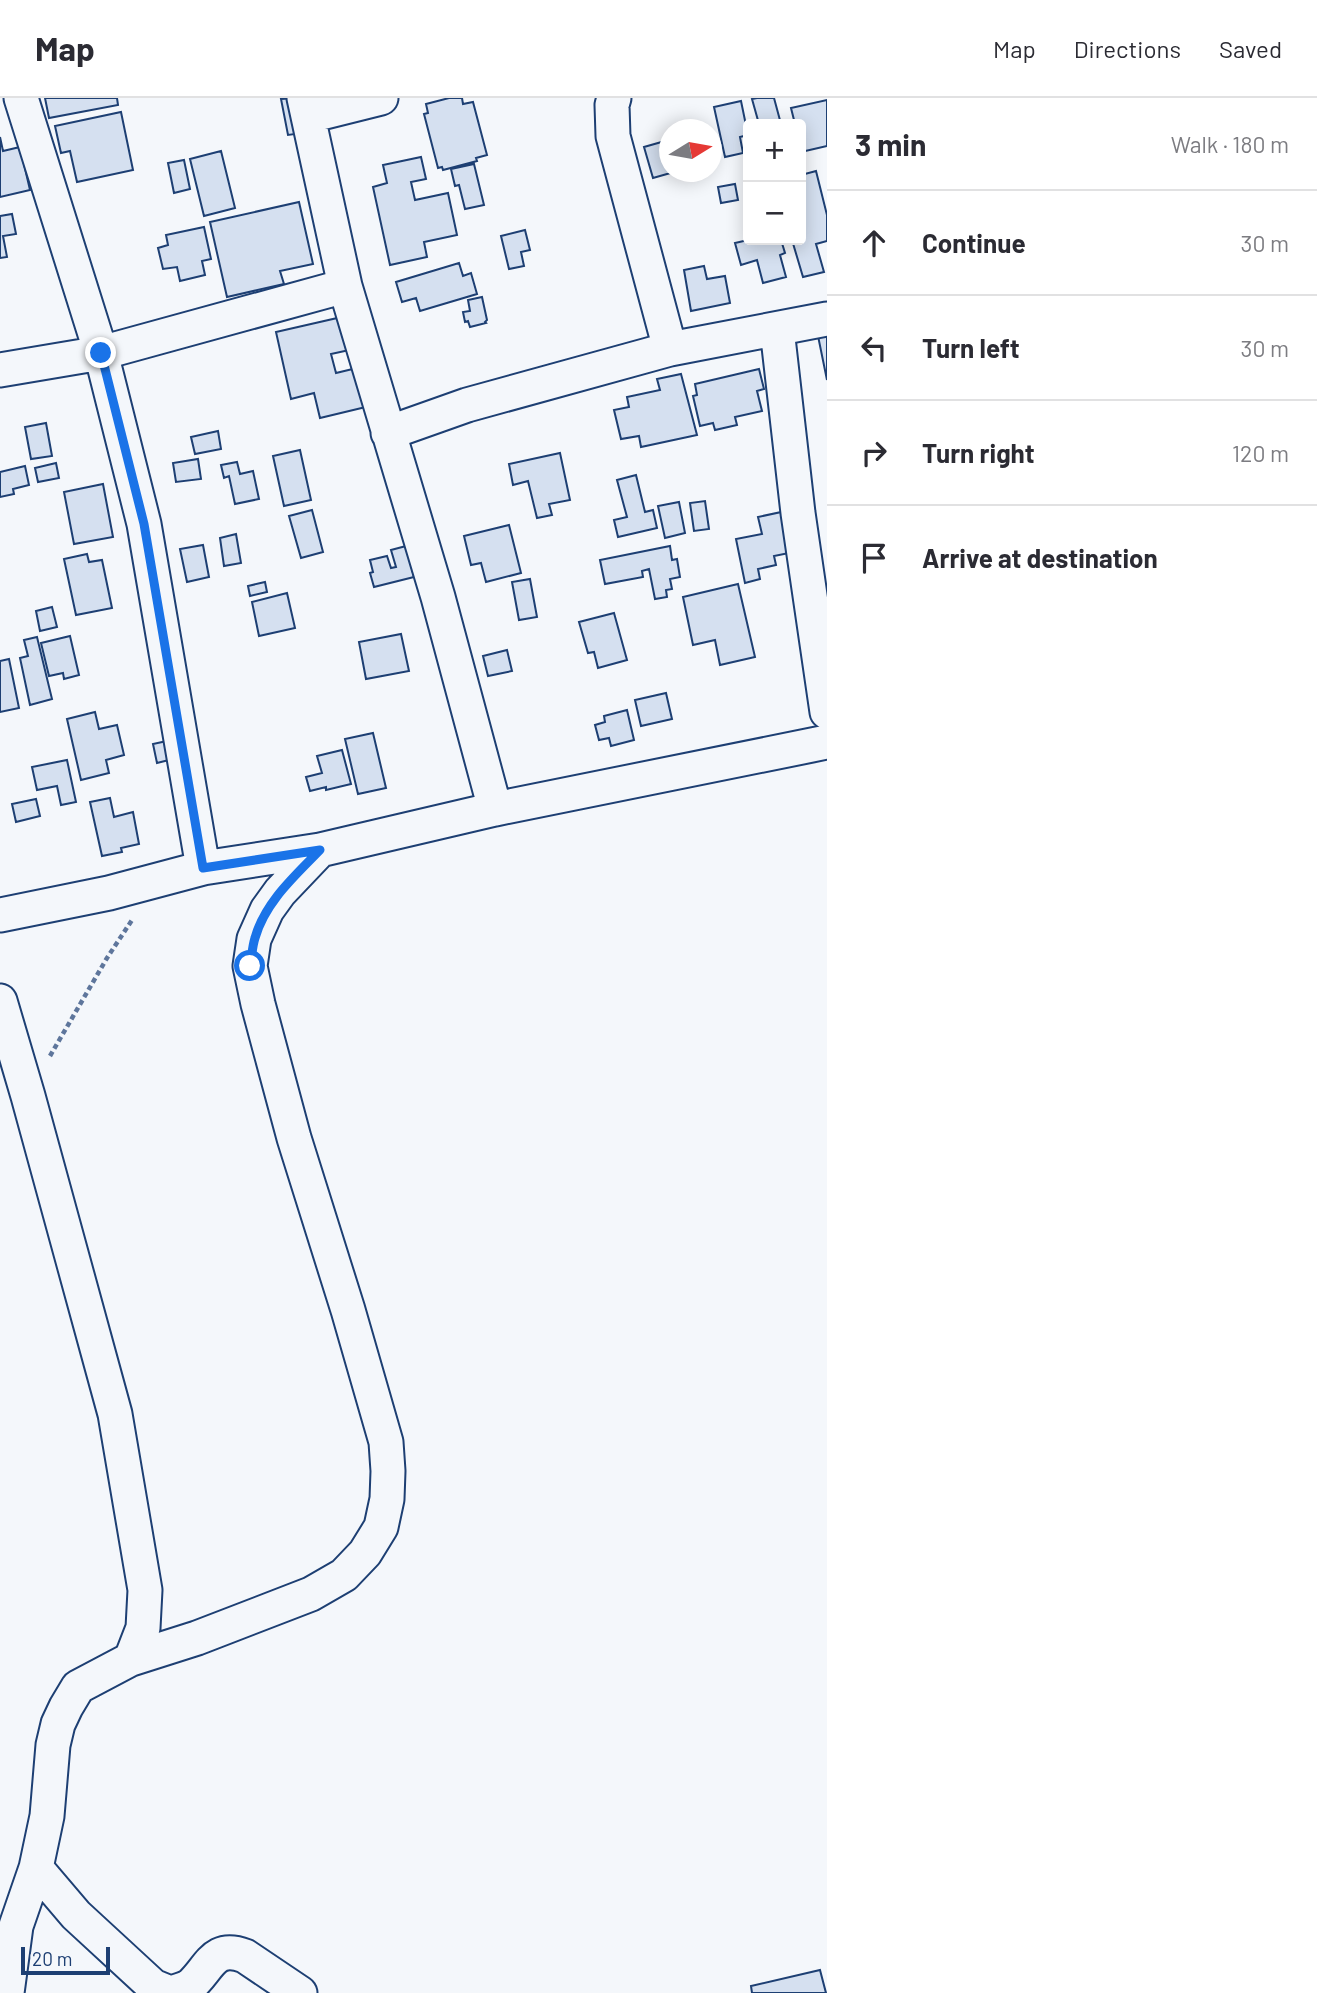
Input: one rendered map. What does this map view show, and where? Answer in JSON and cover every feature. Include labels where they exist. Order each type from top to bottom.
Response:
[{"type":"street","points":[[21,98],[101,353],[144,524],[203,868]]},
{"type":"street","points":[[381,98],[307,107],[345,286],[438,597],[495,809]]},
{"type":"street","points":[[614,98],[613,136],[670,349]]},
{"type":"street","points":[[0,370],[101,353],[345,286]]},
{"type":"street","points":[[388,433],[467,405],[670,349],[827,319]]},
{"type":"street","points":[[777,329],[798,513],[827,712]]},
{"type":"street","points":[[0,915],[109,893],[203,868],[320,850],[495,809],[827,742]]},
{"type":"street","points":[[7,1993],[16,1926],[36,1868],[47,1816],[58,1724],[78,1688],[131,1659],[197,1638],[311,1594],[344,1575],[365,1553],[381,1527],[387,1499],[386,1442],[295,1138],[250,966],[254,939],[267,909],[320,850]]},
{"type":"street","points":[[0,1001],[115,1414],[145,1590],[143,1628],[131,1659]]},
{"type":"street","points":[[36,1868],[85,1923],[153,1986],[170,1993],[190,1987],[210,1961],[227,1953],[236,1953],[245,1956],[300,1993]]},
{"type":"path","points":[[28,1096],[101,968],[156,880]]},
{"type":"building","points":[[45,98],[117,98],[118,105],[49,118]]},
{"type":"building","points":[[297,98],[303,133],[288,135],[281,99]]},
{"type":"building","points":[[449,98],[462,98],[463,104],[473,102],[487,155],[476,158],[477,161],[443,170],[442,167],[438,168],[424,114],[428,113],[426,104]]},
{"type":"building","points":[[774,98],[780,119],[758,119],[752,99]]},
{"type":"building","points":[[827,100],[827,146],[806,151],[806,119],[794,119],[791,108]]},
{"type":"building","points":[[741,101],[745,119],[743,136],[740,137],[743,153],[725,157],[722,119],[717,119],[714,107]]},
{"type":"building","points":[[121,112],[133,170],[77,182],[70,151],[61,153],[55,126]]},
{"type":"building","points":[[0,137],[3,151],[20,147],[30,190],[0,197]]},
{"type":"building","points":[[659,143],[659,176],[653,178],[644,147]]},
{"type":"building","points":[[221,151],[235,208],[204,216],[190,159]]},
{"type":"building","points":[[421,157],[426,179],[411,182],[415,200],[448,193],[457,235],[424,242],[427,257],[390,265],[373,187],[387,183],[383,165]]},
{"type":"building","points":[[184,160],[190,189],[174,193],[168,163]]},
{"type":"building","points":[[474,164],[484,205],[465,209],[459,185],[455,186],[451,169]]},
{"type":"building","points":[[816,171],[827,215],[827,241],[816,244],[824,272],[803,277],[793,245],[806,245],[806,174]]},
{"type":"building","points":[[735,184],[738,200],[721,203],[718,187]]},
{"type":"building","points":[[299,202],[313,264],[280,271],[284,284],[227,297],[210,222]]},
{"type":"building","points":[[12,214],[16,234],[3,236],[7,257],[0,258],[0,216]]},
{"type":"building","points":[[204,227],[211,259],[202,261],[205,275],[180,281],[177,267],[163,269],[158,248],[168,245],[166,235]]},
{"type":"building","points":[[525,230],[530,250],[521,252],[524,266],[509,269],[501,236]]},
{"type":"building","points":[[743,241],[743,245],[783,245],[785,253],[780,255],[786,277],[763,283],[757,260],[741,265],[735,243]]},
{"type":"building","points":[[459,263],[463,276],[471,273],[477,294],[420,311],[416,298],[402,302],[396,282]]},
{"type":"building","points":[[704,266],[707,279],[725,276],[730,303],[691,311],[684,270]]},
{"type":"building","points":[[482,297],[486,323],[470,327],[468,321],[465,322],[463,312],[470,311],[468,300]]},
{"type":"building","points":[[346,316],[354,349],[331,354],[336,373],[361,367],[370,406],[320,418],[314,393],[291,399],[276,332]]},
{"type":"building","points":[[827,329],[827,380],[817,331]]},
{"type":"building","points":[[759,369],[764,389],[757,391],[762,411],[735,417],[737,425],[715,430],[713,423],[700,426],[693,396],[697,395],[695,384]]},
{"type":"building","points":[[681,374],[697,435],[641,447],[639,436],[621,439],[614,410],[629,407],[627,397],[660,390],[657,379]]},
{"type":"building","points":[[46,423],[52,456],[31,459],[25,427]]},
{"type":"building","points":[[218,431],[221,449],[195,454],[191,437]]},
{"type":"building","points":[[300,450],[311,500],[284,506],[273,456]]},
{"type":"building","points":[[560,453],[570,500],[549,504],[552,515],[537,518],[528,481],[513,485],[509,464]]},
{"type":"building","points":[[198,459],[201,479],[176,482],[173,463]]},
{"type":"building","points":[[237,462],[240,474],[253,471],[259,499],[235,504],[229,476],[224,478],[221,465]]},
{"type":"building","points":[[56,463],[59,478],[38,482],[35,468]]},
{"type":"building","points":[[25,466],[29,485],[13,489],[14,494],[0,497],[0,472]]},
{"type":"building","points":[[636,475],[645,512],[653,510],[657,528],[618,537],[614,520],[627,517],[617,480]]},
{"type":"building","points":[[103,484],[113,537],[74,544],[64,492]]},
{"type":"building","points":[[705,501],[709,529],[694,531],[690,503]]},
{"type":"building","points":[[679,502],[685,533],[665,538],[658,506]]},
{"type":"building","points":[[312,510],[323,552],[301,558],[289,516]]},
{"type":"building","points":[[786,511],[794,552],[774,556],[776,565],[758,569],[760,579],[745,583],[736,539],[762,534],[758,517]]},
{"type":"building","points":[[509,525],[521,573],[486,582],[481,563],[471,565],[464,536]]},
{"type":"building","points":[[236,534],[241,563],[224,566],[220,538]]},
{"type":"building","points":[[203,545],[209,577],[187,582],[180,549]]},
{"type":"building","points":[[406,546],[414,577],[374,587],[370,560],[387,556],[391,568],[396,567],[391,550]]},
{"type":"building","points":[[670,546],[672,560],[677,559],[680,577],[670,579],[672,589],[666,590],[667,597],[655,599],[649,569],[642,571],[643,577],[605,584],[600,560]]},
{"type":"building","points":[[87,554],[89,562],[102,560],[112,608],[76,615],[64,559]]},
{"type":"building","points":[[530,579],[537,617],[519,620],[512,582]]},
{"type":"building","points":[[265,582],[267,592],[250,596],[248,586]]},
{"type":"building","points":[[738,584],[755,657],[720,665],[715,640],[693,645],[683,597]]},
{"type":"building","points":[[287,593],[295,628],[259,636],[252,602]]},
{"type":"building","points":[[52,607],[57,627],[40,631],[36,611]]},
{"type":"building","points":[[614,613],[627,660],[598,668],[594,652],[588,653],[579,622]]},
{"type":"building","points":[[401,634],[409,671],[366,679],[359,642]]},
{"type":"building","points":[[70,636],[79,675],[64,679],[63,673],[49,676],[41,643]]},
{"type":"building","points":[[37,637],[52,699],[30,705],[20,658],[28,656],[24,640]]},
{"type":"building","points":[[507,650],[512,671],[488,676],[483,656]]},
{"type":"building","points":[[9,659],[19,708],[0,712],[0,661]]},
{"type":"building","points":[[666,693],[672,719],[641,726],[635,700]]},
{"type":"building","points":[[627,710],[634,740],[611,746],[609,738],[599,740],[595,725],[605,722],[604,716]]},
{"type":"building","points":[[95,712],[99,729],[117,725],[124,755],[106,760],[109,773],[81,780],[67,719]]},
{"type":"building","points":[[373,733],[386,788],[358,794],[345,739]]},
{"type":"building","points":[[176,739],[181,757],[157,763],[153,744]]},
{"type":"building","points":[[342,750],[351,784],[310,791],[306,777],[322,773],[317,756]]},
{"type":"building","points":[[67,760],[76,802],[61,805],[57,786],[37,790],[32,767]]},
{"type":"building","points":[[110,798],[114,817],[133,812],[139,844],[121,848],[122,852],[102,856],[90,802]]},
{"type":"building","points":[[36,799],[40,816],[16,822],[12,804]]},
{"type":"building","points":[[820,1970],[826,1993],[752,1993],[751,1986]]},
{"type":"route","points":[[101,353],[144,524],[203,868],[320,850],[267,909],[254,939],[250,966]]}]
